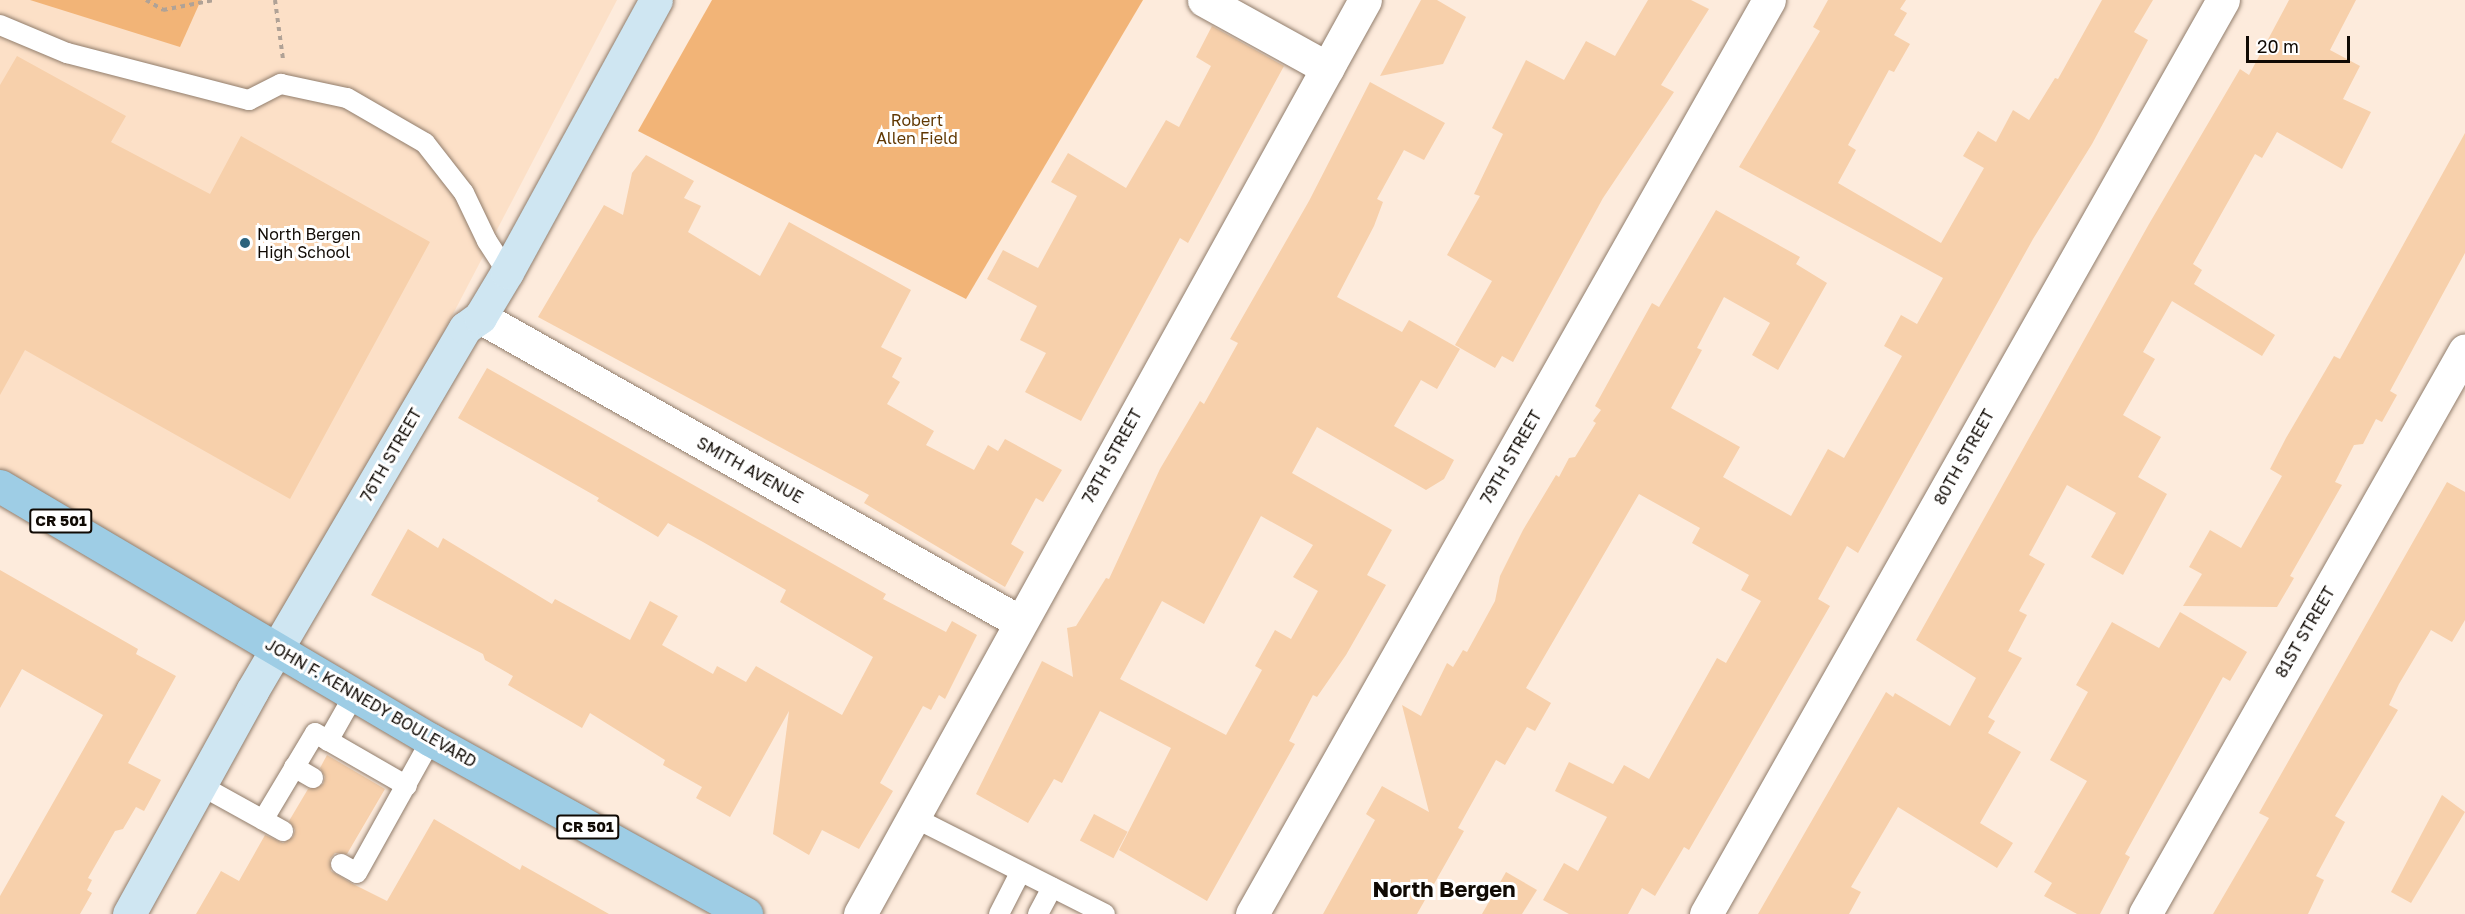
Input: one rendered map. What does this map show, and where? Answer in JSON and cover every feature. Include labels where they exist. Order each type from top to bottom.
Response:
[{"type":"main road","name":"JOHN F. KENNEDY BOULEVARD","points":[[0,486],[431,740],[746,914]]},
{"type":"street","name":"76TH STREET","points":[[129,914],[200,784],[465,328],[480,318],[507,272],[656,0]]},
{"type":"street","points":[[1204,0],[1327,68]]},
{"type":"street","name":"78TH STREET","points":[[860,914],[1365,0]]},
{"type":"street","name":"79TH STREET","points":[[1252,914],[1769,0]]},
{"type":"street","name":"80TH STREET","points":[[1706,914],[2223,0]]},
{"type":"street","name":"SMITH AVENUE","points":[[480,318],[1020,622]]},
{"type":"street","name":"81ST STREET","points":[[2145,914],[2465,350]]},
{"type":"lane","points":[[0,25],[67,53],[249,100],[286,84],[347,98],[425,143],[464,193],[487,241],[507,272]]},
{"type":"lane","points":[[328,741],[354,695]]},
{"type":"lane","points":[[263,820],[315,733],[407,786]]},
{"type":"lane","points":[[341,864],[357,873],[379,817],[407,786],[431,740]]},
{"type":"lane","points":[[294,767],[314,778]]},
{"type":"lane","points":[[200,784],[283,831]]},
{"type":"lane","points":[[913,817],[1105,914]]},
{"type":"lane","points":[[999,914],[1020,873]]},
{"type":"lane","points":[[1038,914],[1052,888]]},
{"type":"path","points":[[146,0],[164,10],[214,0]]},
{"type":"path","points":[[275,0],[286,84]]},
{"type":"shaded area","name":"North Bergen High School","points":[[0,0],[617,0],[278,649],[0,487]]},
{"type":"green space","points":[[30,0],[201,0],[180,47]]},
{"type":"green space","name":"Robert Allen Field","points":[[712,0],[1143,0],[966,299],[638,131]]},
{"type":"building","points":[[1421,0],[1437,0],[1466,17],[1443,64],[1380,76]]},
{"type":"building","points":[[1648,0],[1691,0],[1709,9],[1661,85],[1674,92],[1603,198],[1513,362],[1502,356],[1495,368],[1455,345],[1492,281],[1447,255],[1480,196],[1474,194],[1503,134],[1492,128],[1526,60],[1564,80],[1586,41],[1615,56]]},
{"type":"building","points":[[1828,0],[1906,0],[1900,9],[1907,13],[1894,35],[1910,44],[1894,72],[1889,70],[1848,145],[1856,150],[1838,183],[1941,243],[1984,168],[1963,156],[1978,131],[1996,142],[2013,110],[2029,120],[2055,78],[2058,79],[2102,0],[2153,0],[2134,32],[2148,40],[2092,144],[2033,239],[1858,553],[1847,546],[1818,599],[1830,606],[1689,850],[1684,847],[1655,896],[1642,888],[1628,914],[1569,914],[1543,900],[1564,863],[1578,871],[1607,817],[1555,791],[1569,762],[1613,784],[1624,765],[1649,779],[1717,658],[1726,663],[1761,601],[1741,590],[1749,575],[1692,543],[1700,528],[1639,494],[1526,688],[1551,703],[1535,731],[1527,727],[1505,765],[1496,760],[1458,828],[1464,831],[1417,914],[1323,914],[1375,820],[1366,814],[1382,786],[1429,812],[1402,705],[1421,716],[1447,663],[1453,667],[1463,650],[1467,652],[1495,601],[1500,576],[1523,530],[1556,475],[1559,477],[1569,458],[1575,457],[1596,423],[1593,421],[1601,410],[1595,406],[1652,303],[1659,307],[1716,210],[1800,257],[1796,264],[1827,283],[1778,370],[1752,355],[1770,323],[1724,297],[1697,348],[1702,350],[1671,408],[1740,447],[1723,477],[1791,516],[1828,449],[1844,458],[1902,356],[1884,346],[1901,315],[1917,324],[1943,278],[1739,167],[1820,31],[1813,27]]},
{"type":"building","points":[[2289,0],[2356,0],[2330,50],[2360,66],[2343,99],[2371,112],[2342,169],[2277,132],[2262,158],[2255,154],[2193,264],[2202,270],[2194,284],[2275,335],[2262,356],[2172,301],[2143,352],[2155,359],[2123,415],[2161,437],[2138,477],[2167,494],[2123,575],[2091,557],[2116,513],[2067,485],[2029,555],[2045,564],[2019,611],[2027,615],[2008,651],[2022,658],[1988,717],[1995,721],[1988,733],[2021,752],[1980,823],[2013,843],[1997,868],[1898,807],[1851,887],[1861,892],[1849,914],[1758,914],[1886,692],[1893,697],[1895,693],[1950,726],[1976,678],[1916,640],[2149,224],[2240,69],[2249,75]]},
{"type":"building","points":[[1212,26],[1284,66],[1188,243],[1180,238],[1081,421],[1025,392],[1046,353],[1020,340],[1037,306],[987,279],[1003,250],[1038,268],[1077,196],[1051,182],[1068,153],[1126,188],[1166,120],[1179,127],[1211,66],[1196,57]]},
{"type":"building","name":"North Bergen High School","points":[[17,56],[126,116],[111,142],[210,194],[241,136],[430,242],[290,499],[25,350],[0,395],[0,85]]},
{"type":"building","points":[[1370,82],[1445,123],[1424,160],[1404,150],[1377,199],[1383,202],[1374,226],[1337,297],[1402,332],[1409,320],[1460,349],[1437,389],[1421,380],[1394,426],[1454,460],[1444,479],[1426,490],[1317,427],[1292,473],[1392,530],[1367,575],[1386,585],[1346,655],[1317,697],[1313,695],[1289,741],[1295,744],[1207,901],[1119,850],[1171,748],[1100,711],[1062,783],[1054,779],[1028,823],[976,794],[1042,661],[1073,677],[1067,628],[1076,626],[1106,578],[1109,579],[1160,469],[1200,401],[1204,404],[1238,343],[1230,339],[1309,201]],"holes":[[[1261,516],[1313,545],[1293,577],[1318,591],[1291,639],[1275,630],[1255,666],[1262,670],[1226,735],[1120,679],[1162,601],[1204,624]]]},
{"type":"building","points":[[2465,133],[2465,253],[2390,391],[2397,395],[2382,422],[2376,419],[2363,444],[2354,445],[2335,482],[2342,485],[2290,576],[2294,578],[2277,607],[2183,606],[2202,574],[2189,567],[2210,530],[2241,548],[2282,476],[2270,469],[2286,438],[2334,356],[2340,359]]},
{"type":"building","points":[[646,155],[694,181],[684,198],[701,206],[688,232],[760,276],[789,222],[911,290],[881,347],[902,358],[892,377],[900,382],[887,404],[934,431],[926,445],[974,470],[988,445],[998,451],[1005,439],[1062,470],[1043,502],[1036,498],[1011,544],[1024,552],[1005,587],[864,503],[869,495],[538,317],[604,205],[623,215],[632,173]]},
{"type":"building","points":[[487,368],[886,594],[883,599],[946,632],[952,621],[977,635],[945,699],[939,695],[931,710],[923,706],[880,783],[893,791],[859,849],[822,830],[809,855],[773,834],[789,711],[730,817],[696,798],[702,787],[663,765],[665,760],[590,713],[582,728],[508,685],[513,676],[485,660],[483,654],[371,595],[408,529],[438,548],[443,538],[552,604],[555,599],[630,640],[650,601],[678,616],[662,645],[713,674],[717,666],[746,682],[756,666],[842,715],[873,657],[780,602],[786,590],[703,542],[668,523],[658,537],[597,501],[599,498],[458,418]]},
{"type":"building","points":[[2447,482],[2465,492],[2465,620],[2452,642],[2431,630],[2399,684],[2389,705],[2398,710],[2335,816],[2345,822],[2316,876],[2324,880],[2308,914],[2213,914],[2269,818],[2259,813]]},
{"type":"building","points":[[0,570],[138,649],[136,654],[176,676],[128,763],[161,780],[144,811],[136,807],[123,829],[115,831],[88,878],[92,880],[87,890],[92,893],[80,914],[0,914],[0,896],[103,715],[22,669],[0,708]]},
{"type":"building","points":[[2180,612],[2247,652],[2230,681],[2223,677],[2125,854],[2130,857],[2100,914],[2077,914],[2044,896],[2052,883],[2034,872],[2087,781],[2050,760],[2088,692],[2076,685],[2112,622],[2159,648]]},
{"type":"building","points":[[327,755],[385,789],[347,854],[335,853],[330,859],[331,871],[351,883],[387,901],[434,819],[520,870],[522,865],[609,914],[196,914],[221,871],[239,881],[265,835],[283,843],[293,837],[295,830],[289,821],[308,789],[323,784],[325,777],[320,768]]},
{"type":"building","points":[[2442,795],[2465,812],[2411,903],[2391,892]]},
{"type":"building","points":[[1094,814],[1128,832],[1113,858],[1080,840]]},
{"type":"building","points":[[1506,872],[1537,890],[1522,914],[1482,914]]},
{"type":"place","name":"North Bergen High School","points":[[245,243]]},
{"type":"district","name":"North Bergen","points":[[1444,889]]}]
